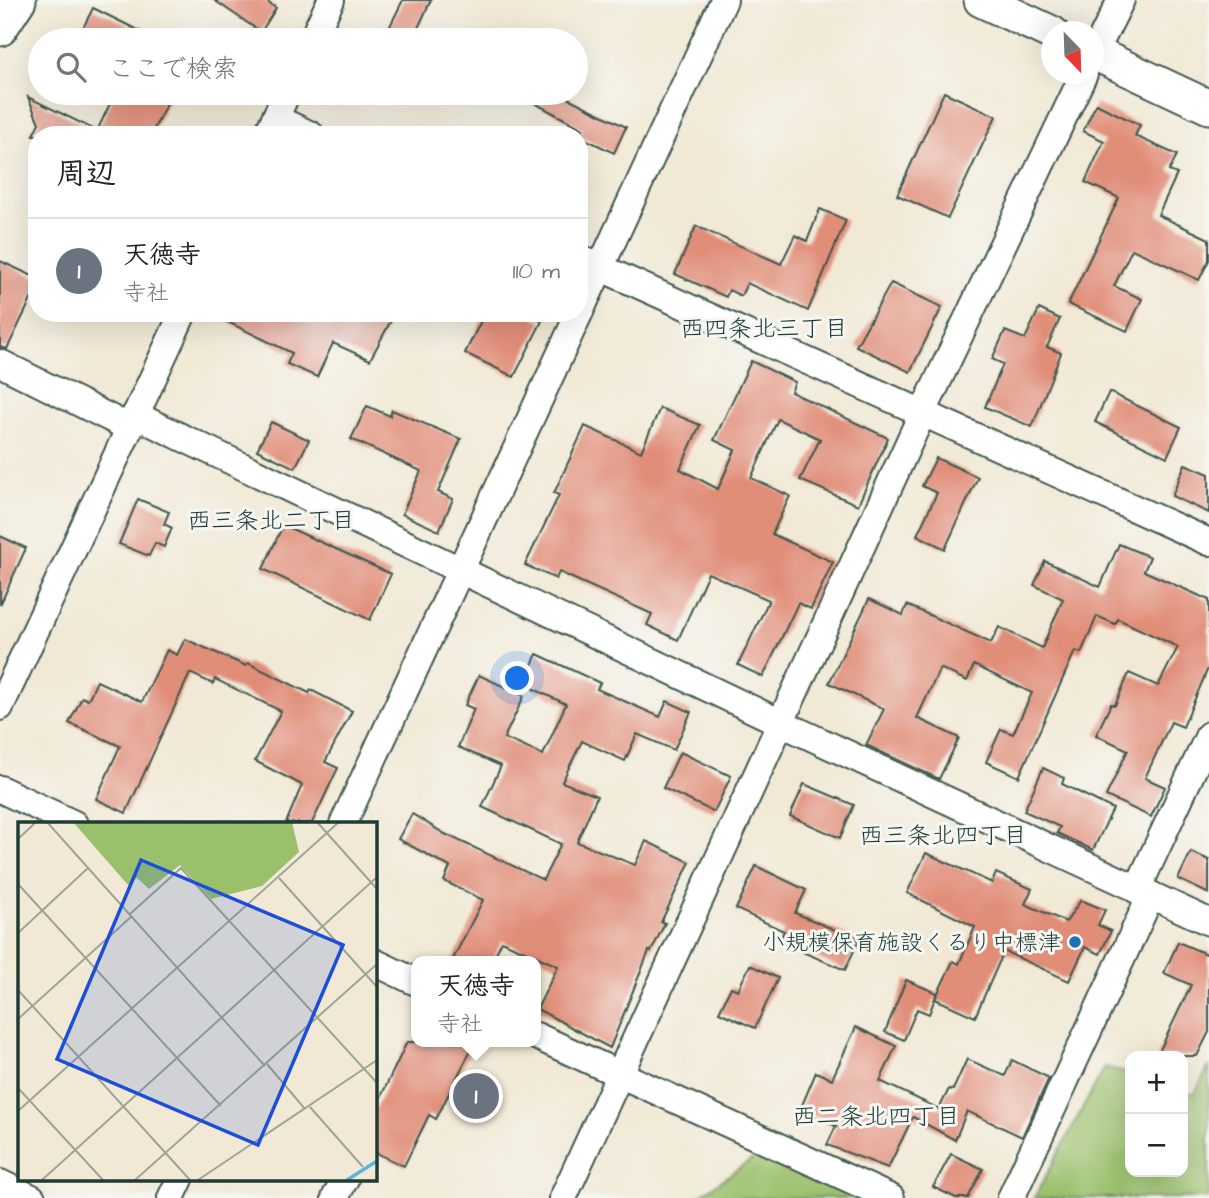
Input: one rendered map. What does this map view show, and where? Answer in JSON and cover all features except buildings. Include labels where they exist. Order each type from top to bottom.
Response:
[{"type":"main road","points":[[0,29],[19,0]]},
{"type":"main road","points":[[981,0],[1041,28]]},
{"type":"main road","points":[[1104,58],[1209,107]]},
{"type":"street","points":[[318,28],[331,0]]},
{"type":"street","points":[[724,0],[590,263],[1209,542]]},
{"type":"street","points":[[1104,33],[1121,0]]},
{"type":"street","points":[[563,1198],[923,412],[1079,84]]},
{"type":"street","points":[[271,126],[281,105]]},
{"type":"street","points":[[0,707],[179,322]]},
{"type":"street","points":[[344,822],[462,571],[565,322]]},
{"type":"street","points":[[0,363],[462,571],[1209,922]]},
{"type":"street","points":[[1011,1198],[1144,893],[1209,736]]},
{"type":"street","points":[[0,789],[70,822]]},
{"type":"street","points":[[376,963],[411,980]]},
{"type":"street","points":[[541,1039],[615,1081],[849,1194],[848,1198]]},
{"type":"street","points":[[615,1081],[891,1198]]},
{"type":"street","points":[[171,1198],[180,1180]]},
{"type":"street","points":[[335,1198],[344,1180]]},
{"type":"street","points":[[0,1183],[32,1198]]},
{"type":"green space","points":[[1105,1067],[1125,1073],[1125,1177],[1188,1177],[1188,1092],[1194,1094],[1209,1067],[1209,1198],[1034,1198]]},
{"type":"green space","points":[[767,1149],[873,1198],[696,1198]]},
{"type":"place","name":"小規模保育施設くるり中標津","points":[[1075,942]]},
{"type":"place","name":"天徳寺","points":[[476,1096]]},
{"type":"district","name":"西四条北三丁目","points":[[764,328]]},
{"type":"district","name":"西三条北二丁目","points":[[271,520]]},
{"type":"district","name":"西三条北四丁目","points":[[943,835]]},
{"type":"district","name":"西二条北四丁目","points":[[876,1116]]}]
